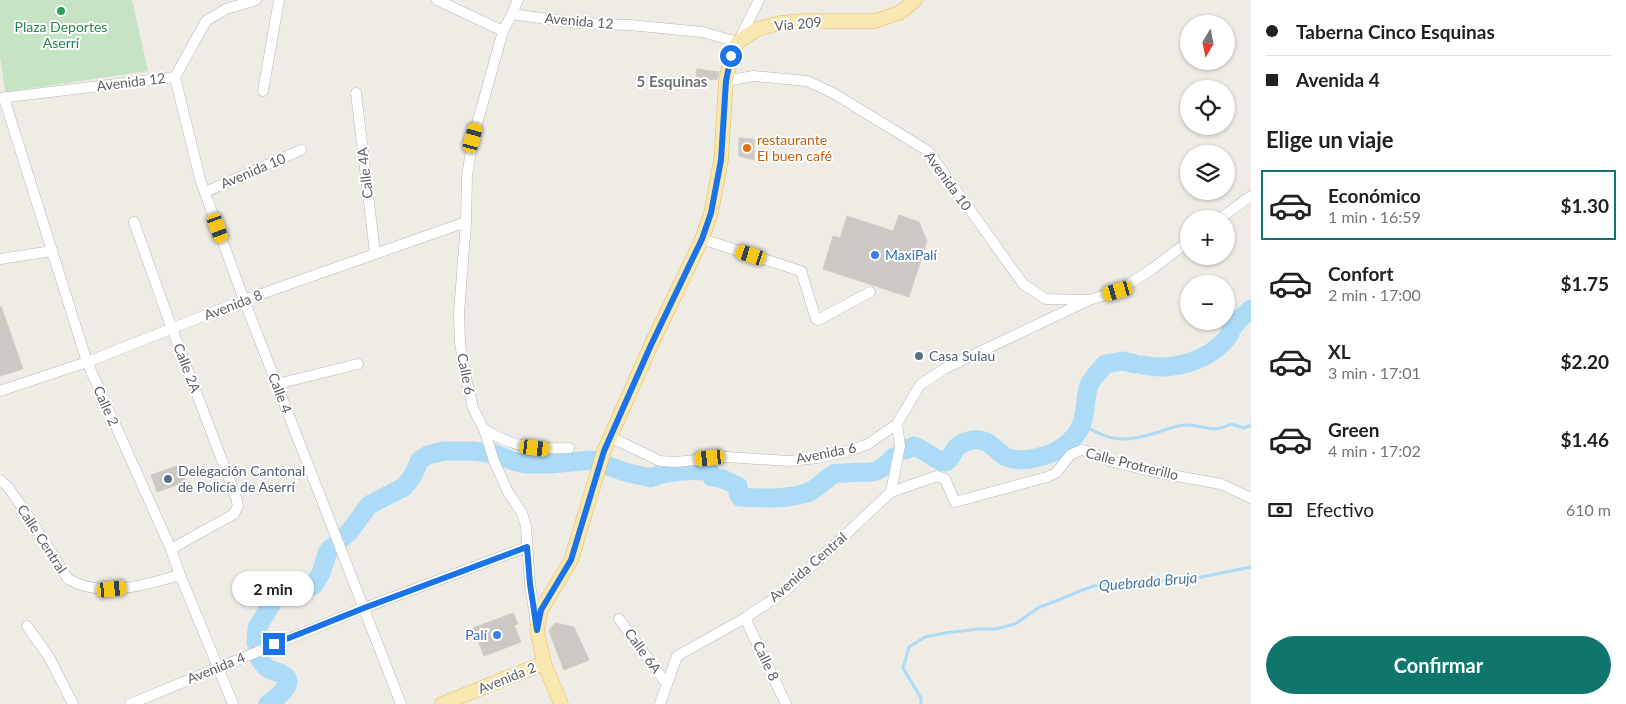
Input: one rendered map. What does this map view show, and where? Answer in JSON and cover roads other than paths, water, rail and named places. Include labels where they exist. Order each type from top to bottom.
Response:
[{"type":"main road","name":"Vía 209","points":[[738,42],[757,29],[780,23],[802,21],[875,21],[901,12],[915,0]]},
{"type":"main road","points":[[537,630],[541,610],[571,560],[602,455],[651,345],[702,239],[711,213],[721,160],[726,81],[731,56],[738,42]]},
{"type":"main road","name":"Calle 6","points":[[537,630],[544,663],[561,704]]},
{"type":"main road","name":"Avenida 2","points":[[442,704],[544,663]]},
{"type":"street","name":"Avenida 12","points":[[2,98],[175,77],[206,21],[226,9],[256,0]]},
{"type":"street","points":[[262,91],[279,0]]},
{"type":"street","points":[[437,0],[503,31],[518,0]]},
{"type":"street","points":[[738,42],[759,0]]},
{"type":"street","name":"Avenida 12","points":[[512,14],[577,23],[630,25],[702,32],[738,42]]},
{"type":"street","name":"Calle 6","points":[[503,31],[473,138],[467,176],[460,343],[474,408],[484,429],[494,461],[508,492],[522,514],[526,526],[530,584],[537,630]]},
{"type":"street","name":"Avenida 10","points":[[726,81],[753,76],[807,81],[833,93],[928,151],[1023,284],[1046,299],[1089,300]]},
{"type":"street","name":"Calle 4","points":[[175,77],[200,179],[244,300],[401,704]]},
{"type":"street","name":"Calle 4A","points":[[356,92],[375,253]]},
{"type":"street","name":"Calle 2","points":[[2,98],[87,362],[171,549],[233,704]]},
{"type":"street","name":"Avenida 10","points":[[205,192],[301,150]]},
{"type":"street","points":[[1232,210],[1251,196]]},
{"type":"street","name":"Calle 2A","points":[[134,222],[238,506],[234,514],[171,549]]},
{"type":"street","name":"Avenida 8","points":[[0,391],[87,362],[244,300],[466,222]]},
{"type":"street","points":[[702,239],[801,271],[816,319],[818,320],[870,292]]},
{"type":"street","points":[[1089,300],[1118,291],[1180,248]]},
{"type":"street","points":[[0,259],[52,252]]},
{"type":"street","name":"Avenida 6","points":[[610,437],[660,462],[727,457],[789,461],[817,458],[849,450],[868,444],[897,424],[920,385],[944,370],[1089,300]]},
{"type":"street","points":[[277,384],[358,364]]},
{"type":"street","points":[[891,492],[900,446],[897,424]]},
{"type":"street","points":[[484,429],[508,443],[546,449],[569,448]]},
{"type":"street","name":"Calle Protrerillo","points":[[891,492],[937,476],[945,479],[955,502],[1048,477],[1056,473],[1070,455],[1081,450],[1154,472],[1221,484],[1251,498]]},
{"type":"street","name":"Calle Central","points":[[0,480],[8,487],[24,509],[68,578],[77,584],[112,589],[142,586],[180,575]]},
{"type":"street","name":"Avenida Central","points":[[660,704],[674,660],[681,652],[745,618],[784,592],[891,492]]},
{"type":"street","name":"Avenida 4","points":[[130,704],[364,608],[527,547]]},
{"type":"street","name":"Calle 8","points":[[745,618],[786,704]]},
{"type":"street","name":"Calle 6A","points":[[619,619],[666,683]]},
{"type":"street","points":[[27,626],[49,657],[73,704]]},
{"type":"waterway","points":[[1142,365],[1165,367],[1188,363],[1209,354],[1227,338],[1236,323],[1251,309]]},
{"type":"waterway","points":[[905,450],[914,446],[944,462],[950,458],[956,448],[966,442],[977,440],[987,442],[1006,457],[1018,460],[1052,453],[1076,435],[1083,418],[1089,385],[1105,364],[1123,361],[1135,364]]},
{"type":"waterway","points":[[1082,424],[1102,435],[1119,439],[1138,438],[1183,425],[1213,429],[1231,424],[1244,428],[1251,425]]},
{"type":"waterway","points":[[256,643],[257,628],[275,598],[288,592],[302,591],[314,585],[321,573],[328,551],[350,531],[369,505],[404,487],[412,477],[420,460],[428,455],[444,451],[473,451],[495,454],[525,464],[551,464],[592,460],[625,472],[651,478],[671,472],[704,471],[710,472],[712,477],[723,479],[738,486],[740,497],[766,498],[801,495],[809,492],[835,474],[876,471],[894,457]]},
{"type":"waterway","name":"Quebrada Bruja","points":[[921,704],[921,698],[903,668],[909,647],[925,637],[979,629],[996,629],[1015,624],[1038,608],[1093,586],[1128,582],[1187,580],[1251,567]]},
{"type":"waterway","points":[[257,655],[267,668],[287,677],[288,681],[284,690],[268,704]]},
{"type":"place","name":"Plaza Deportes Aserrí","points":[[61,11]]},
{"type":"place","name":"restaurante El buen café","points":[[747,148]]},
{"type":"place","name":"MaxiPalí","points":[[875,255]]},
{"type":"place","name":"Casa Sulau","points":[[919,356]]},
{"type":"place","name":"Delegación Cantonal de Policía de Aserrí","points":[[168,479]]},
{"type":"place","name":"Palí","points":[[497,635]]},
{"type":"district","name":"5 Esquinas","points":[[672,82]]}]
